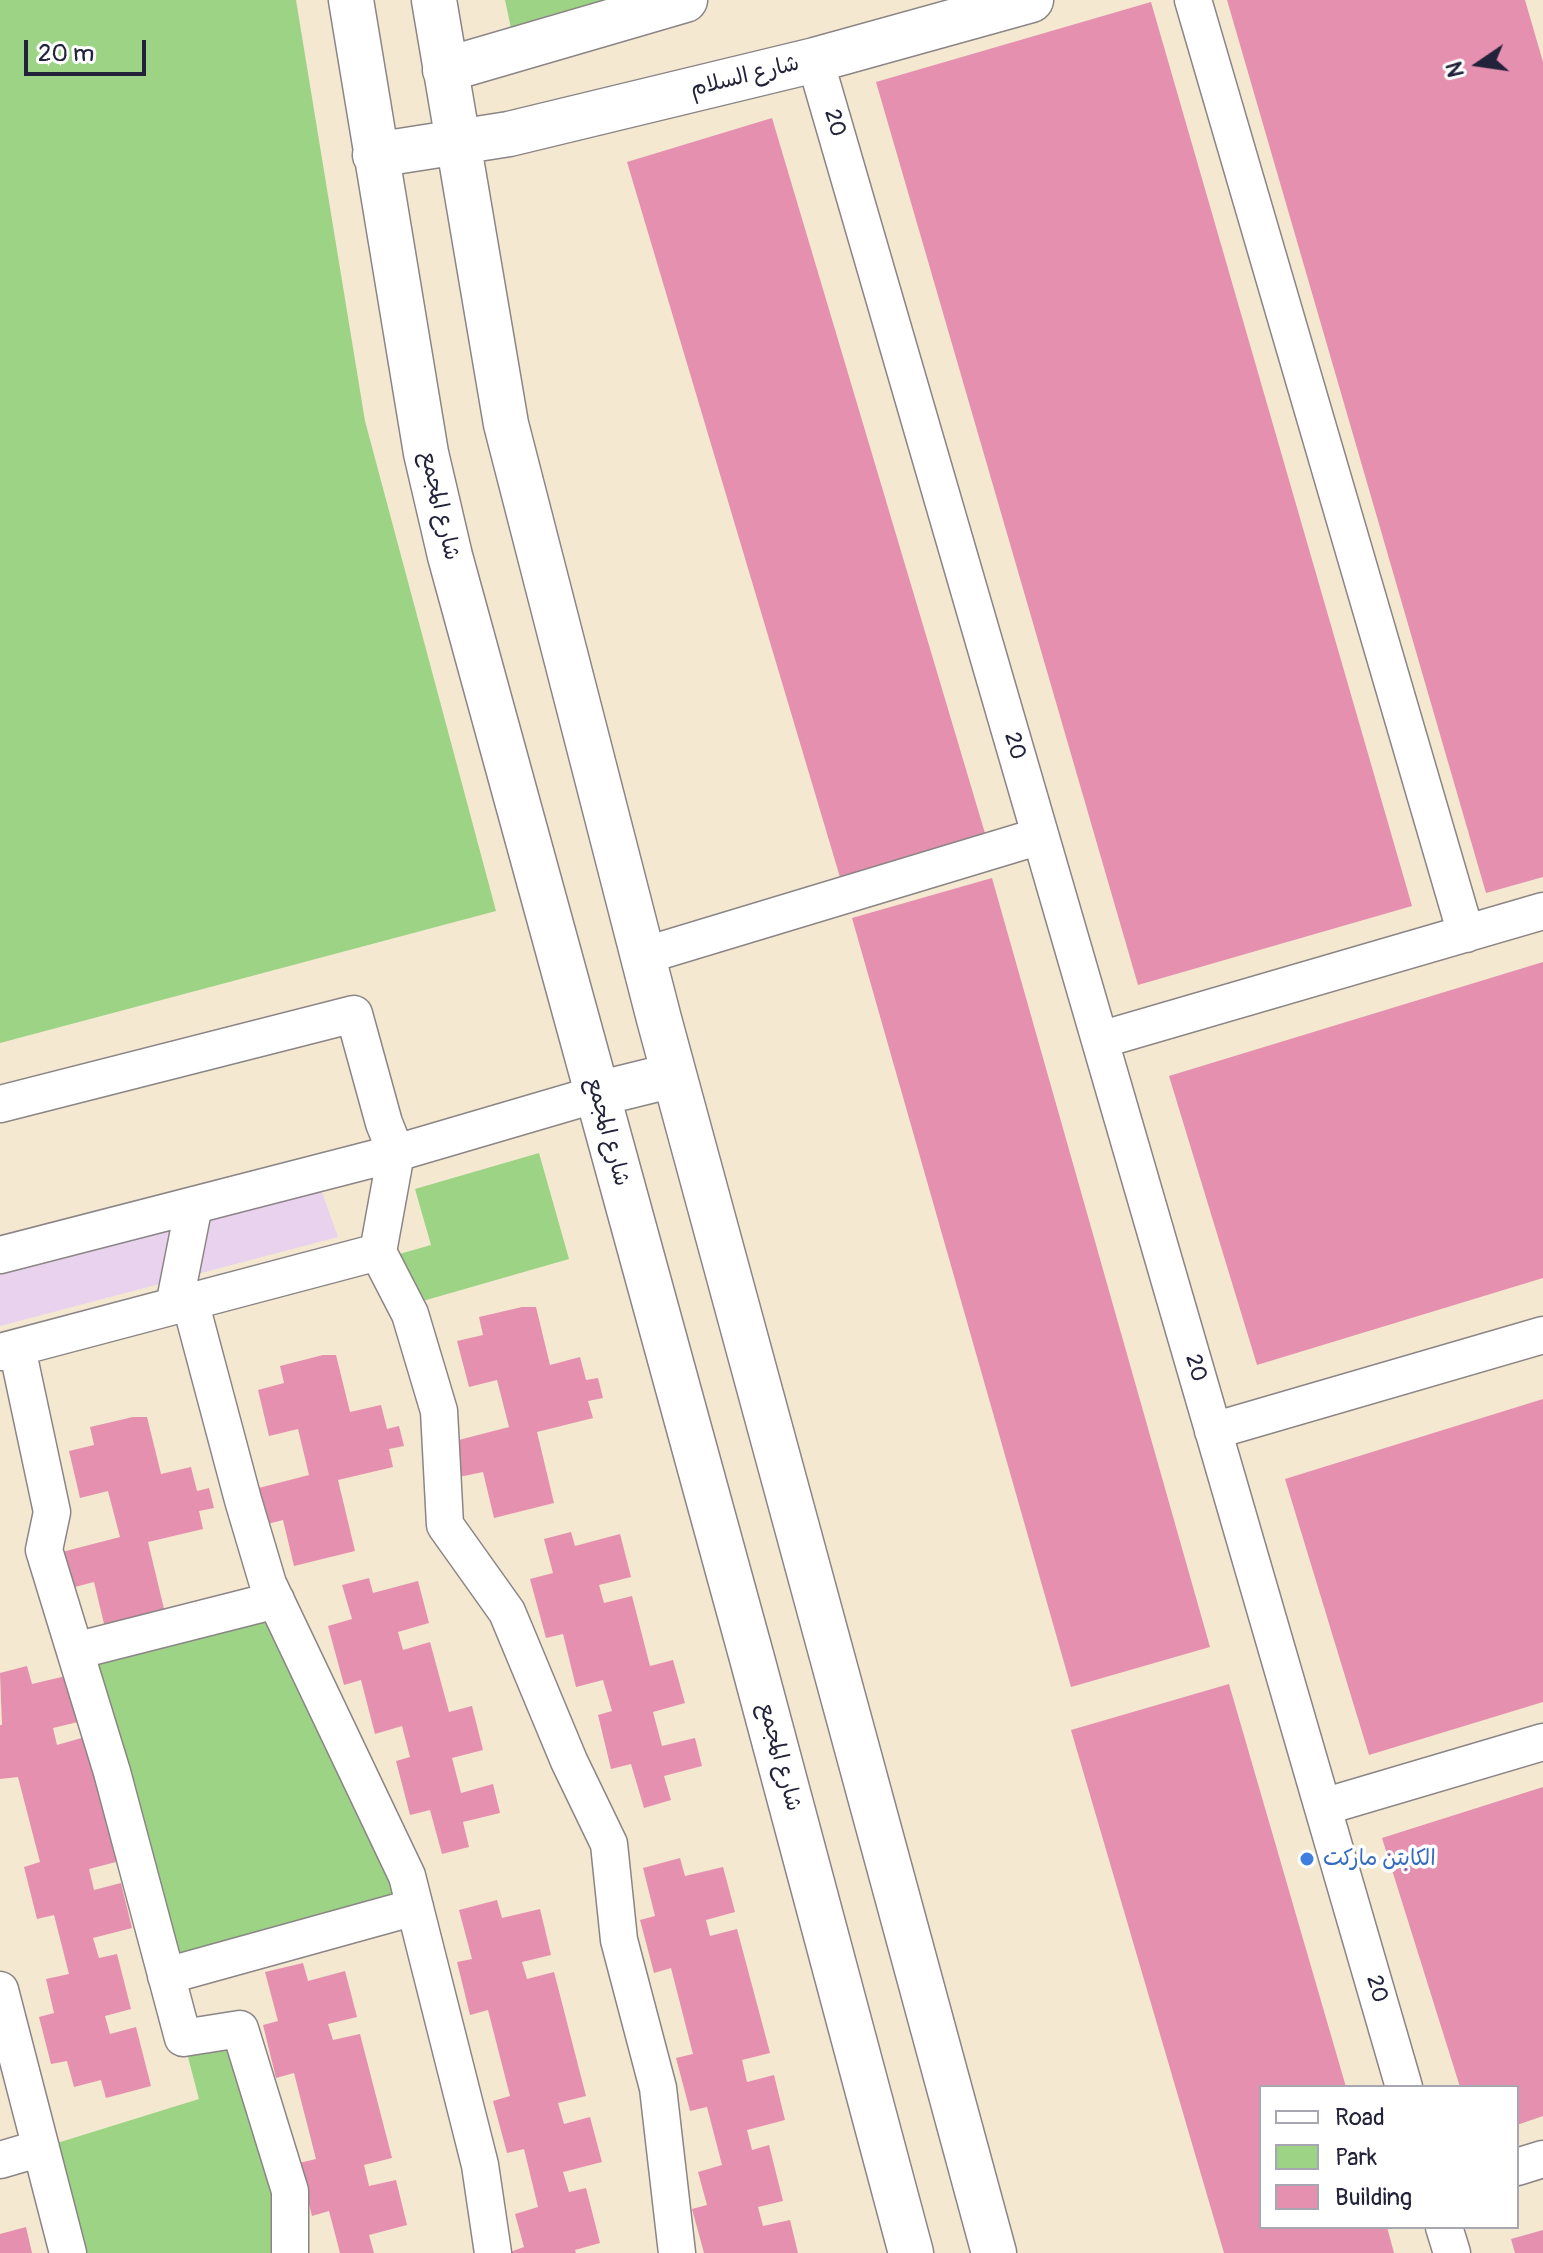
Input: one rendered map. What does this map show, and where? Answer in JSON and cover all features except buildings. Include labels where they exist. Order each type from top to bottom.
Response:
[{"type":"street","name":"شارع المجمع","points":[[351,0],[429,468],[450,556],[911,2253]]},
{"type":"street","points":[[434,0],[506,424],[674,1075],[994,2253]]},
{"type":"street","points":[[445,70],[685,0]]},
{"type":"street","name":"شارع السلام","points":[[375,155],[509,134],[815,60],[1031,0]]},
{"type":"street","points":[[1193,0],[1466,934]]},
{"type":"street","points":[[490,58],[478,68],[470,81],[472,111],[481,123],[494,131],[509,134]]},
{"type":"street","name":"20","points":[[815,60],[1403,2085]]},
{"type":"street","points":[[643,956],[1040,836]]},
{"type":"street","points":[[1100,1040],[1543,911]]},
{"type":"street","points":[[0,1104],[354,1014],[384,1123],[396,1153],[378,1252],[410,1314],[439,1411],[445,1525],[507,1612],[569,1761],[609,1844],[619,1940],[658,2088],[677,2253]]},
{"type":"street","points":[[0,1255],[396,1153],[597,1094],[674,1075]]},
{"type":"street","points":[[194,1205],[182,1304],[268,1584],[407,1876],[480,2165],[493,2253]]},
{"type":"street","points":[[290,2253],[290,2191],[240,2029],[183,2038],[112,1772],[44,1550],[52,1512],[9,1350],[378,1252]]},
{"type":"street","points":[[1213,1431],[1543,1335]]},
{"type":"street","points":[[75,1651],[276,1600]]},
{"type":"street","points":[[1323,1807],[1543,1742]]},
{"type":"street","points":[[166,1976],[415,1907]]},
{"type":"street","points":[[0,1990],[68,2253]]},
{"type":"street","points":[[0,2160],[41,2148]]},
{"type":"street","points":[[1519,2166],[1543,2159]]},
{"type":"street","points":[[1445,2229],[1452,2253]]},
{"type":"shaded area","points":[[319,1184],[338,1237],[0,1326],[0,1267]]},
{"type":"green space","points":[[0,0],[296,0],[365,421],[496,911],[0,1043]]},
{"type":"green space","points":[[505,0],[618,0],[512,33]]},
{"type":"green space","points":[[539,1153],[569,1259],[409,1305],[396,1255],[431,1245],[415,1189]]},
{"type":"green space","points":[[276,1600],[415,1907],[166,1976],[75,1651]]},
{"type":"green space","points":[[240,2029],[290,2253],[68,2253],[41,2148],[199,2099],[183,2038]]},
{"type":"place","name":"الكابتن ماركت","points":[[1307,1859]]}]
